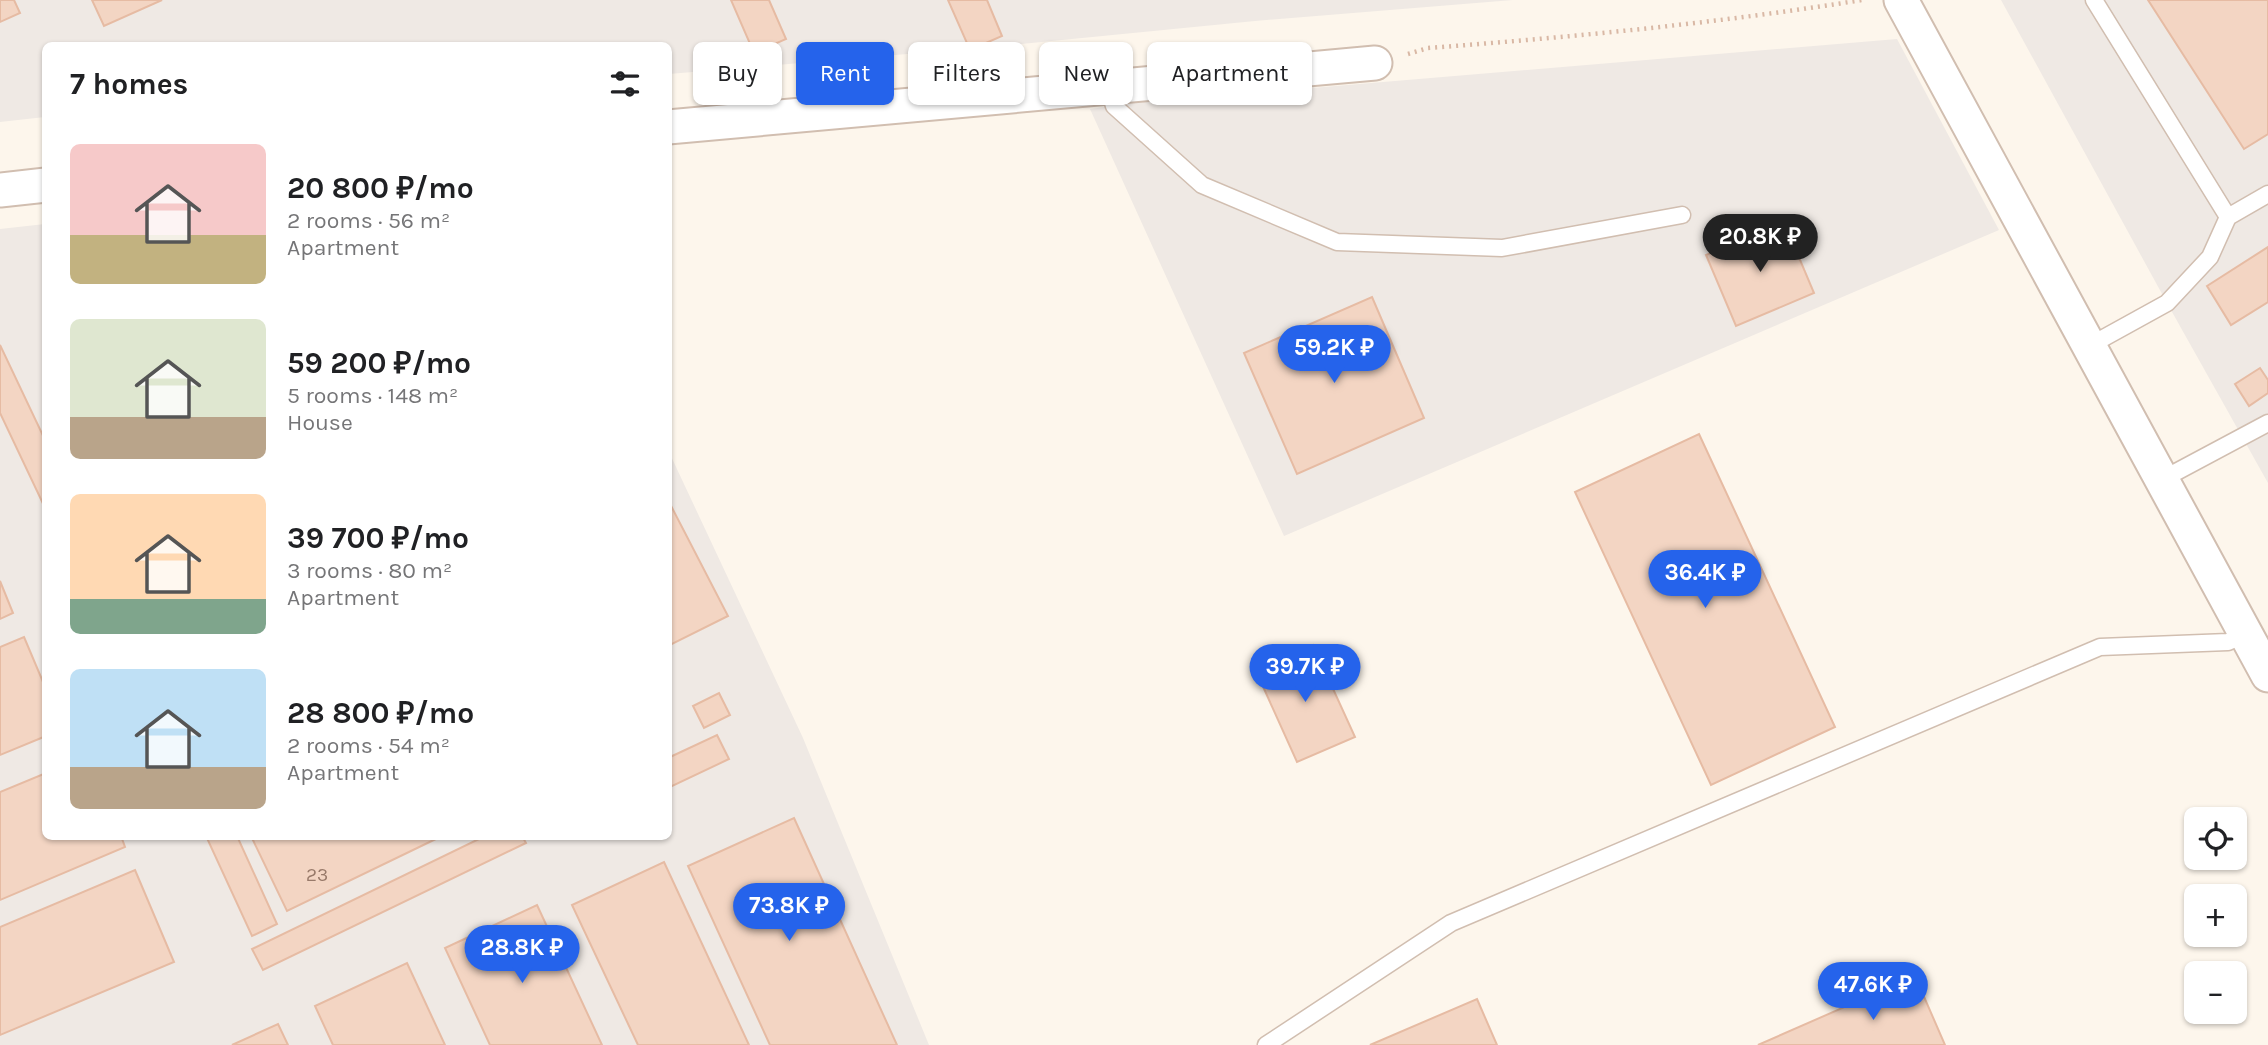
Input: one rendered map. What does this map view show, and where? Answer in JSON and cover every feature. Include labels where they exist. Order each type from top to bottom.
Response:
[{"type":"street","points":[[1901,0],[2268,675]]},
{"type":"street","points":[[1133,84],[1375,63]]},
{"type":"street","points":[[672,127],[1039,92]]},
{"type":"street","points":[[0,190],[42,185]]},
{"type":"lane","points":[[2094,0],[2228,217]]},
{"type":"lane","points":[[1114,105],[1202,185],[1338,242],[1502,248],[1682,215]]},
{"type":"lane","points":[[2089,345],[2167,303],[2210,257],[2228,217],[2268,194]]},
{"type":"lane","points":[[2163,478],[2268,423]]},
{"type":"lane","points":[[1265,1045],[1451,923],[2100,647],[2228,642],[2246,634]]},
{"type":"path","points":[[1375,63],[1429,48],[1581,37],[1772,14],[1862,0]]},
{"type":"shaded area","points":[[0,0],[1513,0],[1025,44],[908,42],[908,54],[894,55],[894,42],[796,42],[796,63],[782,64],[782,42],[693,42],[693,72],[672,74],[672,42],[42,42],[42,117],[0,122]]},
{"type":"shaded area","points":[[2001,0],[2268,0],[2268,483],[2167,303]]},
{"type":"shaded area","points":[[1897,39],[1999,230],[1284,536],[1090,109],[1147,102],[1147,105],[1312,105],[1312,88]]},
{"type":"shaded area","points":[[42,224],[42,840],[672,840],[672,458],[803,738],[929,1045],[0,1045],[0,229]]},
{"type":"building","points":[[0,0],[14,0],[20,13],[0,22]]},
{"type":"building","points":[[92,0],[162,0],[104,26]]},
{"type":"building","points":[[731,0],[769,0],[786,39],[779,42],[749,42]]},
{"type":"building","points":[[948,0],[987,0],[1002,36],[988,42],[966,42]]},
{"type":"building","points":[[2148,0],[2268,0],[2268,134],[2244,149]]},
{"type":"building","points":[[1784,222],[1814,293],[1736,326],[1706,255]]},
{"type":"building","points":[[2268,247],[2268,302],[2231,325],[2207,286]]},
{"type":"building","points":[[1372,297],[1424,418],[1297,474],[1244,353]]},
{"type":"building","points":[[0,345],[42,434],[42,502],[0,413]]},
{"type":"building","points":[[2260,368],[2268,380],[2268,393],[2249,406],[2235,384]]},
{"type":"building","points":[[1699,434],[1835,727],[1711,785],[1575,492]]},
{"type":"building","points":[[672,508],[728,616],[672,644]]},
{"type":"building","points":[[0,581],[13,613],[0,619]]},
{"type":"building","points":[[24,637],[42,680],[42,738],[0,755],[0,647]]},
{"type":"building","points":[[1313,645],[1355,737],[1297,762],[1256,671]]},
{"type":"building","points":[[719,693],[730,715],[704,728],[693,706]]},
{"type":"building","points":[[717,735],[729,759],[672,786],[672,756]]},
{"type":"building","points":[[42,775],[42,840],[122,840],[125,847],[0,900],[0,792]]},
{"type":"building","points":[[794,818],[897,1045],[770,1045],[688,866]]},
{"type":"building","points":[[208,840],[239,840],[277,924],[252,936]]},
{"type":"building","points":[[253,840],[434,840],[287,911]]},
{"type":"building","points":[[477,840],[524,840],[526,843],[263,970],[252,949]]},
{"type":"building","points":[[664,862],[749,1045],[638,1045],[572,905]]},
{"type":"building","points":[[135,870],[174,962],[0,1035],[0,927]]},
{"type":"building","points":[[537,905],[602,1045],[490,1045],[445,948]]},
{"type":"building","points":[[407,963],[445,1045],[333,1045],[315,1006]]},
{"type":"building","points":[[1915,976],[1945,1045],[1758,1045]]},
{"type":"building","points":[[1477,999],[1497,1045],[1370,1045]]},
{"type":"building","points":[[278,1024],[288,1045],[232,1045]]}]
